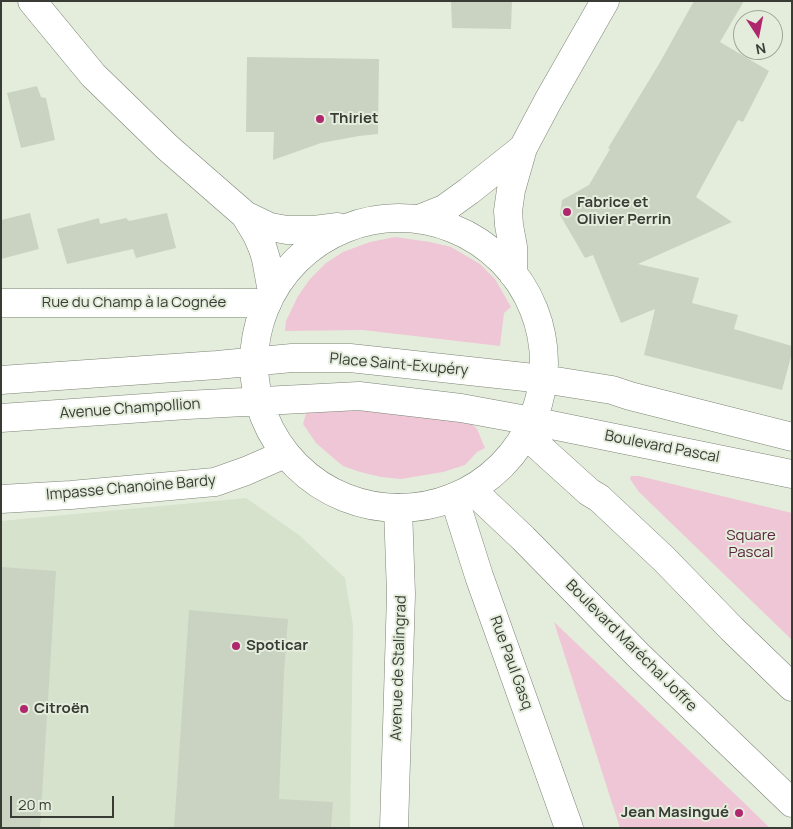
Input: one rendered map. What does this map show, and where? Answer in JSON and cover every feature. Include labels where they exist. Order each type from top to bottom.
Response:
[{"type":"main road","points":[[32,1],[93,75],[168,147],[245,215],[270,227],[293,230],[314,230],[390,218],[419,219],[460,231],[479,242],[499,257],[513,274],[526,292],[540,324],[544,352],[544,379],[539,401],[529,428],[516,450],[497,471],[463,493],[428,505],[398,508],[366,504],[342,497],[316,482],[285,454],[272,433],[258,401],[253,362],[257,329],[278,282],[296,261],[313,246],[335,233],[356,224]]},
{"type":"main road","points":[[513,274],[513,247],[508,211],[523,148],[605,1]]},
{"type":"main road","points":[[419,219],[444,209],[523,148]]},
{"type":"main road","points":[[245,215],[266,259],[270,298]]},
{"type":"main road","name":"Rue du Champ à la Cognée","points":[[1,303],[270,298]]},
{"type":"main road","name":"Place Saint-Exupéry","points":[[253,362],[292,358],[350,358],[544,379]]},
{"type":"main road","points":[[1,380],[253,362]]},
{"type":"main road","points":[[544,379],[612,390],[792,437]]},
{"type":"main road","points":[[258,401],[359,396],[461,408],[529,428],[589,492],[599,498],[664,559],[792,687]]},
{"type":"main road","name":"Avenue Champollion","points":[[1,418],[258,401]]},
{"type":"main road","name":"Boulevard Pascal","points":[[529,428],[792,474]]},
{"type":"main road","name":"Impasse Chanoine Bardy","points":[[1,499],[71,495],[215,482],[285,454]]},
{"type":"main road","name":"Boulevard Maréchal Joffre","points":[[463,493],[523,538],[638,655],[792,803]]},
{"type":"main road","name":"Rue Paul Gasq","points":[[463,493],[479,576],[570,828]]},
{"type":"main road","name":"Avenue de Stalingrad","points":[[394,828],[401,594],[398,508]]},
{"type":"shaded area","points":[[246,498],[299,535],[345,578],[353,625],[350,828],[1,828],[1,521]]},
{"type":"green space","points":[[395,237],[451,247],[480,264],[495,279],[511,307],[504,313],[500,346],[363,330],[285,331],[286,321],[298,296],[310,279],[326,263],[343,252],[370,242]]},
{"type":"green space","points":[[307,410],[381,411],[470,422],[477,429],[485,448],[477,452],[465,465],[443,472],[401,479],[381,477],[343,466],[316,443],[303,424]]},
{"type":"green space","name":"Square Pascal","points":[[631,476],[639,476],[792,513],[792,640],[639,492],[630,479]]},
{"type":"green space","points":[[554,622],[739,798],[770,828],[620,828]]},
{"type":"building","points":[[451,1],[512,1],[511,29],[452,28]]},
{"type":"building","points":[[694,1],[744,1],[739,10],[733,10],[733,20],[720,42],[733,50],[733,60],[750,60],[769,71],[743,122],[738,120],[696,197],[732,222],[638,264],[699,278],[692,303],[738,315],[734,329],[792,346],[792,353],[782,390],[644,355],[655,309],[621,323],[593,255],[585,258],[560,215],[562,200],[589,185],[610,149],[608,148],[659,64]]},
{"type":"building","points":[[247,57],[379,59],[378,134],[321,143],[273,160],[274,132],[246,132]]},
{"type":"building","points":[[37,86],[41,97],[46,98],[55,140],[21,148],[7,93]]},
{"type":"building","points":[[30,213],[39,249],[1,259],[1,220]]},
{"type":"building","points":[[167,213],[176,248],[136,258],[133,249],[67,264],[57,229],[99,218],[100,224],[126,218],[129,221]]},
{"type":"building","name":"Citroën","points":[[1,567],[56,571],[40,828],[1,828]]},
{"type":"building","points":[[189,610],[288,619],[279,799],[333,802],[331,828],[174,828]]},
{"type":"place","name":"Thiriet","points":[[320,119]]},
{"type":"place","name":"Fabrice et Olivier Perrin","points":[[567,212]]},
{"type":"place","name":"Spoticar","points":[[236,646]]},
{"type":"place","name":"Citroën","points":[[24,709]]},
{"type":"place","name":"Jean Masingué","points":[[739,813]]}]
